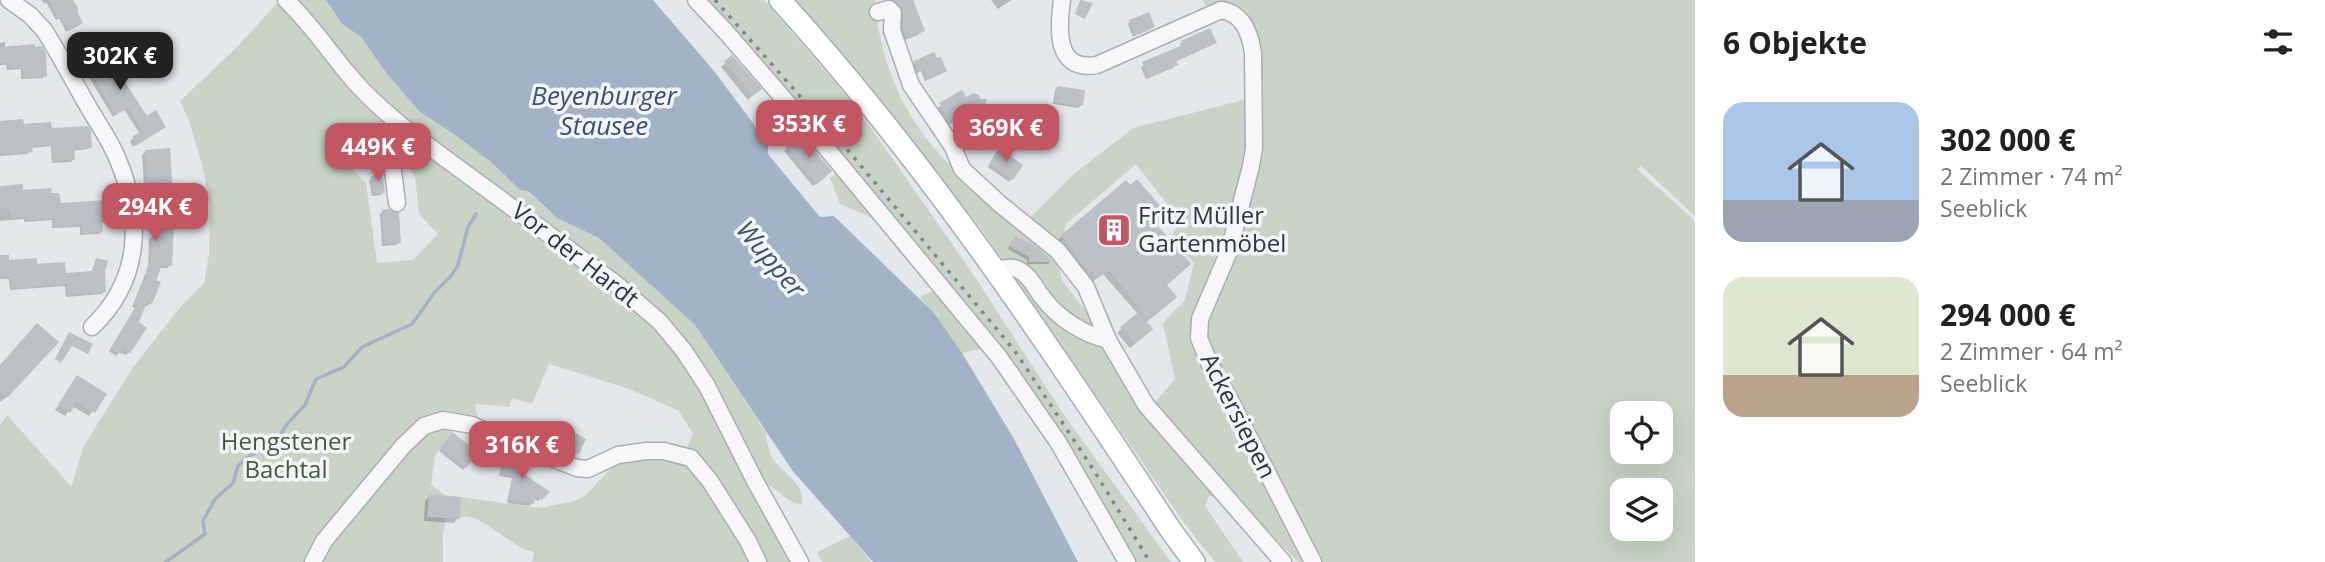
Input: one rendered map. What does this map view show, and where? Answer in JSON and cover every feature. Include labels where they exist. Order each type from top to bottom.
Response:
[{"type":"main road","points":[[780,0],[893,132],[995,270],[1195,562]]},
{"type":"street","points":[[9,0],[30,15],[52,43],[117,158],[129,191],[135,216],[134,246],[130,263],[109,311],[92,327]]},
{"type":"street","name":"Vor der Hardt","points":[[286,0],[300,13],[350,77],[384,111],[616,284],[660,322],[684,351],[707,386],[800,562]]},
{"type":"street","points":[[696,0],[828,150],[999,357],[1058,442],[1127,562]]},
{"type":"street","name":"Ackersiepen","points":[[1062,0],[1059,19],[1063,46],[1069,60],[1080,66],[1097,65],[1221,10],[1230,11],[1244,22],[1253,53],[1252,157],[1229,251],[1200,318],[1199,338],[1210,365],[1313,562]]},
{"type":"street","points":[[878,12],[889,9],[893,13],[892,30],[911,85],[953,147],[962,169],[1058,251],[1086,287],[1108,340],[1146,405],[1283,562]]},
{"type":"street","points":[[392,163],[397,203]]},
{"type":"street","points":[[995,270],[1017,269],[1031,280],[1058,314],[1088,336],[1108,340]]},
{"type":"street","points":[[313,562],[324,541],[414,435],[424,426],[436,421],[458,422],[484,430],[514,447],[534,451],[577,468],[588,469],[618,455],[646,451],[664,451],[691,458],[710,481],[748,541],[758,562]]},
{"type":"green space","name":"Hengstener Bachtal","points":[[280,0],[326,0],[342,24],[361,37],[387,74],[420,112],[492,163],[520,190],[527,191],[557,218],[599,238],[695,325],[766,433],[772,457],[800,491],[802,505],[757,481],[800,562],[532,562],[534,552],[526,550],[477,519],[463,517],[446,519],[442,538],[443,562],[0,562],[0,425],[7,415],[72,485],[83,447],[132,369],[177,311],[204,283],[209,254],[210,208],[203,168],[180,101],[237,47]],"holes":[[[356,137],[394,141],[415,177],[419,214],[438,234],[413,260],[377,263],[366,183],[350,167]],[[549,364],[627,388],[679,411],[693,434],[684,456],[638,457],[616,463],[587,494],[575,501],[540,508],[445,495],[431,485],[435,456],[455,427],[479,423],[475,404],[509,407],[512,398],[532,404]]]},
{"type":"green space","points":[[701,0],[764,0],[857,108],[971,271],[1066,418],[1171,562],[1130,562],[997,346],[962,353],[920,297],[942,287],[890,225],[840,204],[830,178],[840,170]]},
{"type":"green space","points":[[792,0],[875,0],[883,50],[890,73],[900,96],[926,138],[961,175],[1028,220],[1074,174],[1133,128],[1259,96],[1262,51],[1246,17],[1209,10],[1202,0],[1695,0],[1695,216],[1641,166],[1637,169],[1692,218],[1695,224],[1695,562],[1298,562],[1247,512],[1235,504],[1209,496],[1205,506],[1243,562],[1215,562],[1184,523],[982,230],[851,65]],"holes":[[[1136,164],[1181,222],[1170,238],[1194,263],[1185,300],[1163,323],[1175,379],[1146,413],[1127,392],[1100,329],[1063,282],[1057,260],[1066,224]]]},
{"type":"green space","points":[[850,536],[871,562],[822,562],[817,552]]},
{"type":"water","name":"Beyenburger Stausee","points":[[326,0],[653,0],[714,71],[768,143],[768,154],[820,217],[834,216],[934,313],[962,353],[1013,437],[1078,562],[873,562],[792,470],[695,325],[599,238],[557,218],[528,191],[520,190],[492,163],[420,112],[387,74],[361,37],[342,24]]},
{"type":"building","points":[[48,0],[73,0],[83,23],[69,31]]},
{"type":"building","points":[[894,0],[913,0],[925,31],[906,38],[903,10]]},
{"type":"building","points":[[1080,0],[1093,3],[1085,19],[1075,14]]},
{"type":"building","points":[[1149,12],[1155,27],[1135,36],[1129,20]]},
{"type":"building","points":[[1210,28],[1217,43],[1176,61],[1178,65],[1149,78],[1142,62],[1183,45],[1181,41]]},
{"type":"building","points":[[100,43],[114,62],[116,61],[122,71],[119,73],[147,116],[156,110],[166,127],[137,145],[132,137],[142,131],[128,108],[116,115],[80,54]]},
{"type":"building","points":[[35,44],[35,47],[42,46],[46,53],[47,76],[23,78],[22,68],[9,68],[8,63],[0,63],[0,47]]},
{"type":"building","points":[[934,52],[937,58],[941,57],[947,71],[928,80],[923,70],[918,72],[914,61]]},
{"type":"building","points":[[732,55],[762,89],[753,96],[724,61]]},
{"type":"building","points":[[1057,86],[1085,90],[1083,106],[1055,102]]},
{"type":"building","points":[[962,90],[966,97],[973,93],[981,99],[987,99],[983,111],[975,116],[968,113],[952,123],[939,103]]},
{"type":"building","points":[[23,119],[24,124],[51,122],[52,128],[88,126],[92,148],[74,149],[75,160],[54,161],[52,145],[32,146],[33,152],[0,154],[0,121]]},
{"type":"building","points":[[801,135],[832,171],[816,185],[786,147]]},
{"type":"building","points":[[170,148],[173,194],[183,195],[181,227],[174,227],[172,266],[162,265],[156,280],[161,282],[152,304],[147,302],[139,322],[147,328],[130,353],[124,349],[121,354],[111,348],[137,305],[134,303],[151,262],[152,234],[155,234],[157,181],[147,182],[145,150]]},
{"type":"building","points":[[999,148],[1023,165],[1013,180],[989,164]]},
{"type":"building","points":[[382,170],[385,193],[374,194],[371,177]]},
{"type":"building","points":[[1137,179],[1170,217],[1158,226],[1191,264],[1167,285],[1177,297],[1147,322],[1153,329],[1135,344],[1120,327],[1142,309],[1108,270],[1098,278],[1092,271],[1089,274],[1061,235],[1126,180],[1130,185]]},
{"type":"building","points":[[23,184],[23,190],[51,188],[52,193],[59,193],[61,203],[119,199],[120,220],[102,222],[103,232],[82,234],[81,225],[54,227],[53,219],[12,219],[6,208],[0,208],[0,186]]},
{"type":"building","points":[[389,209],[399,213],[401,243],[384,244],[382,210]]},
{"type":"building","points":[[1015,236],[1037,247],[1052,262],[1029,262],[1029,257],[1009,246]]},
{"type":"building","points":[[0,255],[9,255],[9,260],[37,258],[37,264],[65,262],[66,273],[92,271],[96,258],[108,261],[105,271],[106,292],[67,295],[67,284],[11,289],[10,277],[0,278]]},
{"type":"building","points":[[37,323],[59,342],[8,397],[0,391],[0,365]]},
{"type":"building","points":[[69,332],[93,344],[88,354],[72,346],[61,363],[55,359]]},
{"type":"building","points":[[77,375],[107,394],[95,413],[77,402],[70,413],[58,405]]},
{"type":"building","points":[[522,428],[562,436],[566,428],[586,439],[579,454],[520,438]]},
{"type":"building","points":[[452,432],[479,453],[466,468],[440,448]]},
{"type":"building","points":[[504,453],[531,461],[529,470],[517,469],[550,492],[542,500],[535,495],[534,504],[509,500],[513,476],[501,474]]},
{"type":"building","points":[[429,495],[461,497],[460,519],[427,517]]},
{"type":"waterway","points":[[166,562],[205,534],[203,521],[215,499],[233,483],[238,466],[248,457],[276,442],[287,424],[305,405],[316,379],[344,367],[362,347],[412,324],[458,265],[468,227],[476,214]]},
{"type":"railway","points":[[715,0],[851,154],[1015,351],[1093,469],[1150,562]]},
{"type":"place","name":"Fritz Müller Gartenmöbel","points":[[1114,230]]},
{"type":"water label","name":"Wupper","points":[[771,259]]}]
